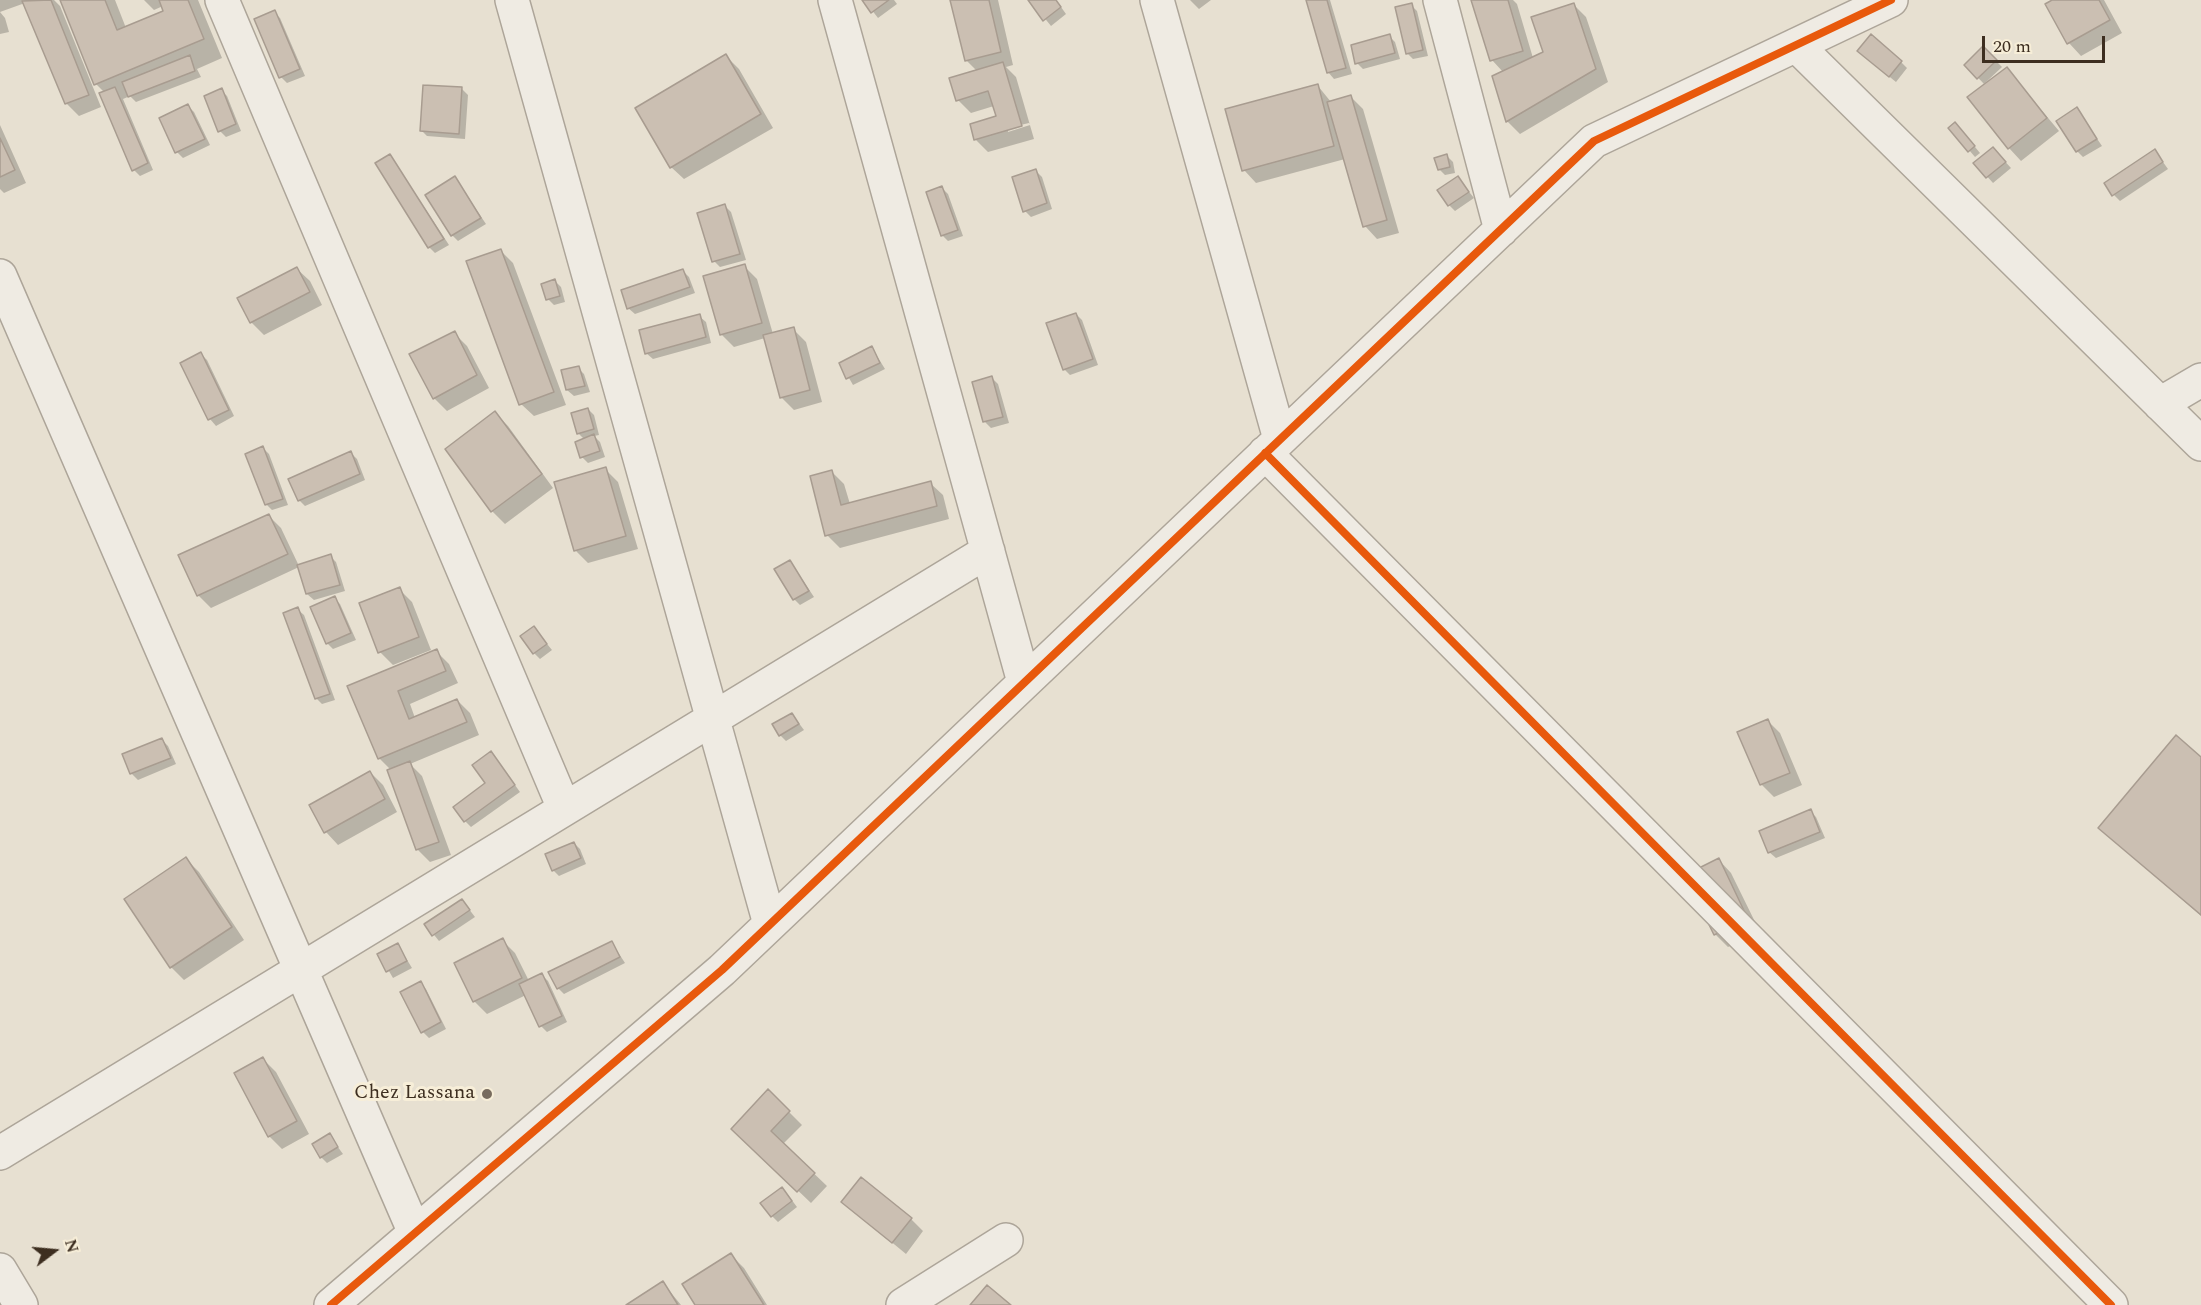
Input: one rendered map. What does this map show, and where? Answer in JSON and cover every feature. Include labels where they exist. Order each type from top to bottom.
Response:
[{"type":"street","points":[[222,0],[564,808]]},
{"type":"street","points":[[512,0],[770,924]]},
{"type":"street","points":[[835,0],[1024,682]]},
{"type":"street","points":[[1157,0],[1272,446],[2111,1305]]},
{"type":"street","points":[[1440,0],[1501,230]]},
{"type":"street","points":[[331,1305],[722,970],[1594,141],[1796,45],[1848,9],[1891,0]]},
{"type":"street","points":[[1796,45],[2201,444]]},
{"type":"street","points":[[0,276],[415,1233]]},
{"type":"street","points":[[2160,404],[2201,380]]},
{"type":"street","points":[[0,1153],[988,551]]},
{"type":"street","points":[[903,1305],[1005,1240]]},
{"type":"street","points":[[0,1270],[21,1305]]},
{"type":"building","points":[[51,0],[89,95],[65,104],[22,1]]},
{"type":"building","points":[[60,0],[105,0],[117,30],[163,11],[159,0],[188,0],[204,39],[94,85]]},
{"type":"building","points":[[862,0],[889,0],[871,13]]},
{"type":"building","points":[[950,0],[989,0],[1001,52],[965,61]]},
{"type":"building","points":[[1028,0],[1056,0],[1061,7],[1043,21]]},
{"type":"building","points":[[1306,0],[1327,0],[1346,68],[1327,73]]},
{"type":"building","points":[[1471,0],[1508,0],[1523,51],[1490,61]]},
{"type":"building","points":[[2052,0],[2099,0],[2110,20],[2067,44],[2045,4]]},
{"type":"building","points":[[1412,3],[1423,50],[1406,54],[1395,7]]},
{"type":"building","points":[[1574,3],[1596,69],[1506,122],[1492,76],[1543,52],[1531,17]]},
{"type":"building","points":[[275,10],[300,69],[279,78],[254,19]]},
{"type":"building","points":[[1390,34],[1395,53],[1355,64],[1351,45]]},
{"type":"building","points":[[1871,34],[1902,61],[1889,77],[1857,51]]},
{"type":"building","points":[[1983,46],[1997,60],[1977,79],[1964,65]]},
{"type":"building","points":[[726,54],[761,114],[670,168],[635,108]]},
{"type":"building","points":[[190,55],[195,71],[128,97],[122,82]]},
{"type":"building","points":[[1003,62],[1022,126],[974,140],[970,124],[996,116],[988,91],[956,101],[949,78]]},
{"type":"building","points":[[2007,67],[2047,118],[2008,149],[1967,97]]},
{"type":"building","points":[[1318,84],[1334,146],[1242,171],[1225,109]]},
{"type":"building","points":[[423,85],[462,87],[459,134],[420,131]]},
{"type":"building","points":[[115,87],[148,163],[132,171],[99,93]]},
{"type":"building","points":[[222,88],[236,124],[218,132],[204,96]]},
{"type":"building","points":[[1351,95],[1387,220],[1363,227],[1327,102]]},
{"type":"building","points":[[188,104],[205,139],[175,153],[159,118]]},
{"type":"building","points":[[2077,107],[2097,139],[2076,152],[2056,121]]},
{"type":"building","points":[[1955,122],[1975,146],[1968,152],[1948,128]]},
{"type":"building","points":[[0,138],[15,170],[0,177]]},
{"type":"building","points":[[1993,147],[2006,162],[1986,178],[1973,163]]},
{"type":"building","points":[[2155,149],[2163,162],[2112,196],[2104,183]]},
{"type":"building","points":[[390,154],[444,239],[428,248],[375,163]]},
{"type":"building","points":[[1447,154],[1450,167],[1438,170],[1434,158]]},
{"type":"building","points":[[1036,169],[1047,203],[1023,212],[1012,177]]},
{"type":"building","points":[[455,176],[481,218],[451,236],[425,195]]},
{"type":"building","points":[[1458,176],[1469,192],[1448,206],[1437,190]]},
{"type":"building","points":[[942,186],[958,230],[941,236],[926,192]]},
{"type":"building","points":[[725,204],[740,254],[712,262],[697,213]]},
{"type":"building","points":[[501,249],[554,392],[519,405],[466,261]]},
{"type":"building","points":[[745,264],[762,323],[720,335],[703,276]]},
{"type":"building","points":[[297,267],[310,292],[250,323],[237,298]]},
{"type":"building","points":[[683,269],[690,287],[627,309],[621,290]]},
{"type":"building","points":[[555,279],[560,296],[546,300],[541,284]]},
{"type":"building","points":[[1076,313],[1093,359],[1063,370],[1046,323]]},
{"type":"building","points":[[700,314],[706,337],[645,354],[639,330]]},
{"type":"building","points":[[794,327],[810,390],[780,398],[763,335]]},
{"type":"building","points":[[455,331],[477,375],[433,399],[409,354]]},
{"type":"building","points":[[872,346],[880,363],[846,379],[839,363]]},
{"type":"building","points":[[201,352],[229,410],[208,420],[180,363]]},
{"type":"building","points":[[579,366],[585,386],[566,390],[561,370]]},
{"type":"building","points":[[992,376],[1003,417],[983,422],[972,382]]},
{"type":"building","points":[[588,408],[594,429],[577,434],[571,413]]},
{"type":"building","points":[[495,411],[542,474],[491,512],[445,449]]},
{"type":"building","points":[[594,434],[600,451],[580,458],[575,442]]},
{"type":"building","points":[[263,446],[283,499],[265,505],[245,454]]},
{"type":"building","points":[[351,451],[360,474],[298,501],[288,479]]},
{"type":"building","points":[[606,467],[626,536],[574,551],[554,482]]},
{"type":"building","points":[[832,470],[841,505],[931,481],[937,506],[825,536],[810,476]]},
{"type":"building","points":[[269,514],[288,554],[197,596],[178,555]]},
{"type":"building","points":[[331,554],[340,585],[306,594],[297,565]]},
{"type":"building","points":[[790,560],[809,591],[793,600],[774,569]]},
{"type":"building","points":[[400,587],[419,637],[378,653],[359,603]]},
{"type":"building","points":[[335,596],[351,633],[326,644],[310,607]]},
{"type":"building","points":[[298,607],[330,694],[315,699],[283,613]]},
{"type":"building","points":[[534,626],[547,644],[533,654],[520,636]]},
{"type":"building","points":[[437,649],[446,671],[398,691],[409,719],[457,699],[467,722],[378,759],[347,686]]},
{"type":"building","points":[[792,713],[799,724],[779,736],[772,724]]},
{"type":"building","points":[[1768,719],[1790,773],[1760,785],[1737,732]]},
{"type":"building","points":[[2176,735],[2201,757],[2201,915],[2098,828]]},
{"type":"building","points":[[162,738],[171,758],[130,774],[122,754]]},
{"type":"building","points":[[491,751],[515,785],[464,822],[453,807],[485,783],[472,765]]},
{"type":"building","points":[[410,761],[439,842],[416,850],[387,770]]},
{"type":"building","points":[[370,771],[385,799],[324,833],[309,805]]},
{"type":"building","points":[[1811,809],[1820,832],[1768,853],[1759,831]]},
{"type":"building","points":[[574,842],[581,858],[552,871],[545,854]]},
{"type":"building","points":[[186,857],[232,927],[170,968],[124,899]]},
{"type":"building","points":[[1719,858],[1748,919],[1714,935],[1685,875]]},
{"type":"building","points":[[462,899],[470,910],[432,936],[424,924]]},
{"type":"building","points":[[503,938],[522,978],[473,1002],[454,963]]},
{"type":"building","points":[[612,941],[620,957],[557,989],[548,972]]},
{"type":"building","points":[[398,943],[407,961],[386,972],[377,954]]},
{"type":"building","points":[[542,973],[562,1016],[539,1027],[519,984]]},
{"type":"building","points":[[421,981],[441,1022],[421,1033],[400,992]]},
{"type":"building","points":[[263,1057],[297,1121],[268,1137],[234,1073]]},
{"type":"building","points":[[768,1089],[790,1111],[771,1131],[815,1173],[797,1192],[731,1129]]},
{"type":"building","points":[[330,1133],[338,1147],[320,1158],[312,1144]]},
{"type":"building","points":[[861,1177],[912,1218],[892,1243],[841,1202]]},
{"type":"building","points":[[782,1187],[792,1201],[771,1217],[760,1203]]},
{"type":"building","points":[[731,1253],[764,1305],[695,1305],[682,1284]]},
{"type":"building","points":[[663,1281],[678,1305],[626,1305]]},
{"type":"building","points":[[987,1285],[1011,1305],[970,1305]]},
{"type":"cycle path","points":[[331,1305],[722,970],[1594,141],[1891,0]]},
{"type":"cycle path","points":[[1265,453],[2111,1305]]},
{"type":"place","name":"Chez Lassana","points":[[487,1094]]}]
